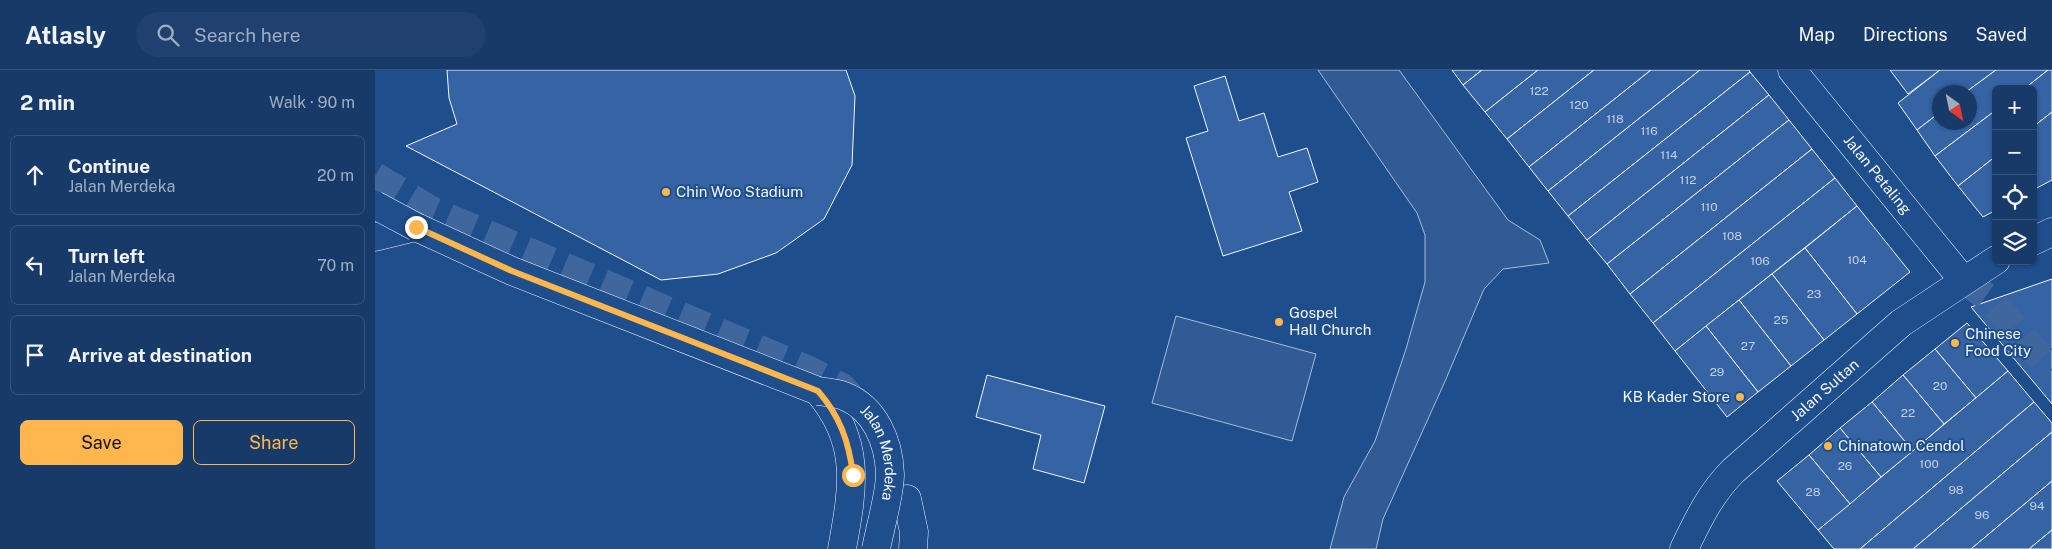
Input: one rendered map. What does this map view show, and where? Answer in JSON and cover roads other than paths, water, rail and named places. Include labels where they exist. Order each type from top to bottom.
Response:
[{"type":"street","name":"Jalan Petaling","points":[[1792,70],[1963,280]]},
{"type":"street","name":"Jalan Merdeka","points":[[375,205],[416,227],[512,271],[818,391],[844,396],[863,406],[878,426],[885,446],[890,475],[876,549]]},
{"type":"street","name":"Jalan Merdeka","points":[[375,216],[416,227]]},
{"type":"street","points":[[375,236],[416,227]]},
{"type":"street","points":[[2037,239],[2052,232]]},
{"type":"street","name":"Jalan Sultan","points":[[1684,549],[1706,503],[1718,486],[1733,471],[1901,323],[1992,262]]},
{"type":"street","name":"Jalan Merdeka","points":[[818,391],[832,407],[849,449],[853,475],[842,549]]},
{"type":"street","points":[[907,500],[913,532],[913,549]]},
{"type":"tunnel","points":[[375,176],[433,211],[809,370],[842,387],[854,401]]},
{"type":"tunnel","points":[[1963,280],[1990,299],[2052,370]]},
{"type":"place","name":"Chin Woo Stadium","points":[[666,192]]},
{"type":"place","name":"Gospel Hall Church","points":[[1279,322]]},
{"type":"place","name":"Chinese Food City","points":[[1955,343]]},
{"type":"place","name":"KB Kader Store","points":[[1740,397]]},
{"type":"place","name":"Chinatown Cendol","points":[[1828,446]]}]
